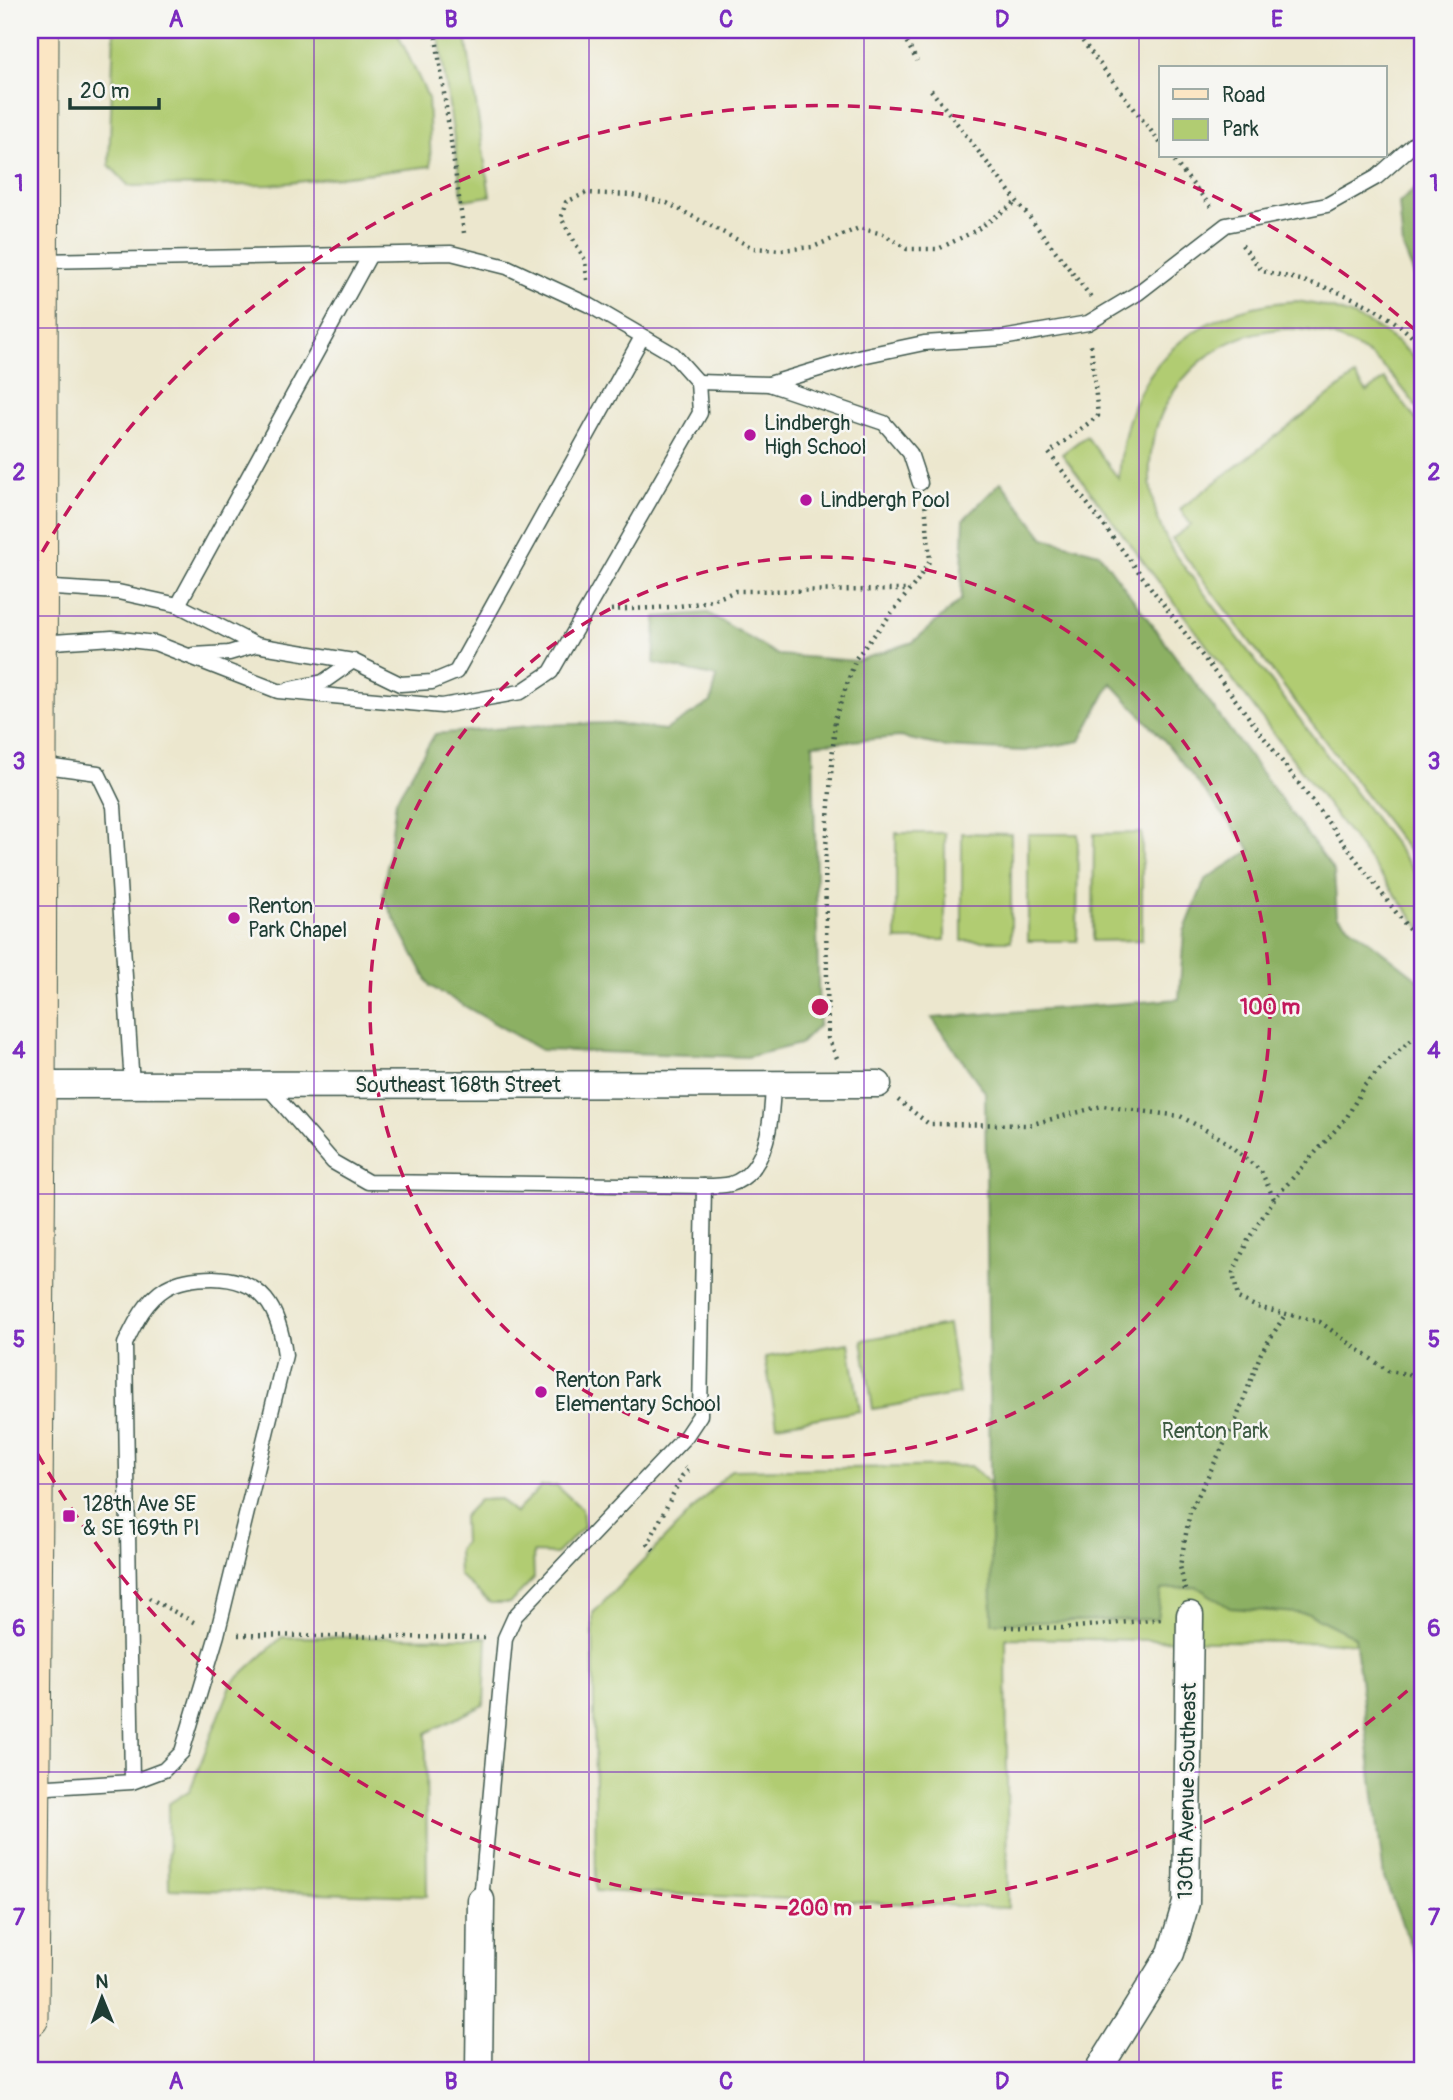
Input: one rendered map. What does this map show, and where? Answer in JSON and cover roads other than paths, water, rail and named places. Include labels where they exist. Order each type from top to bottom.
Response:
[{"type":"street","points":[[30,2018],[38,764],[37,42]]},
{"type":"street","name":"Southeast 168th Street","points":[[35,1066],[132,1085],[878,1084]]},
{"type":"street","name":"130th Avenue Southeast","points":[[1098,2070],[1171,1954],[1186,1903],[1190,1615]]},
{"type":"street","points":[[480,2070],[481,1900]]},
{"type":"lane","points":[[769,384],[862,356],[924,343],[1002,338],[1088,323],[1138,293],[1226,225],[1327,205],[1377,177],[1423,136]]},
{"type":"lane","points":[[38,643],[112,638],[155,643],[278,691],[442,706],[521,692],[551,672],[700,413],[698,382],[673,354],[589,305],[507,267],[451,253],[39,261]]},
{"type":"lane","points":[[178,605],[370,255]]},
{"type":"lane","points":[[38,587],[118,592],[178,605],[256,646],[353,661],[400,684],[432,682],[456,672],[642,337]]},
{"type":"lane","points":[[698,382],[769,384],[884,423],[910,453],[920,483]]},
{"type":"lane","points":[[188,655],[229,653],[256,646]]},
{"type":"lane","points":[[278,691],[323,682],[353,661]]},
{"type":"lane","points":[[38,764],[98,773],[114,806],[132,1085]]},
{"type":"lane","points":[[267,1085],[333,1162],[368,1182],[704,1186],[733,1184],[752,1168],[765,1146],[772,1120],[773,1084]]},
{"type":"lane","points":[[481,1900],[505,1638],[514,1616],[686,1436],[699,1415],[704,1186]]},
{"type":"lane","points":[[31,1788],[132,1782],[164,1770],[182,1752],[217,1635],[285,1354],[282,1328],[264,1295],[246,1282],[195,1278],[166,1288],[139,1314],[125,1344],[132,1782]]},
{"type":"place","name":"Lindbergh High School","points":[[750,435]]},
{"type":"place","name":"Lindbergh Pool","points":[[806,500]]},
{"type":"place","name":"Renton Park Chapel","points":[[234,918]]},
{"type":"place","name":"Renton Park Elementary School","points":[[541,1392]]},
{"type":"place","name":"128th Ave SE & SE 169th Pl","points":[[69,1516]]},
{"type":"park label","name":"Renton Park","points":[[1215,1431]]}]
